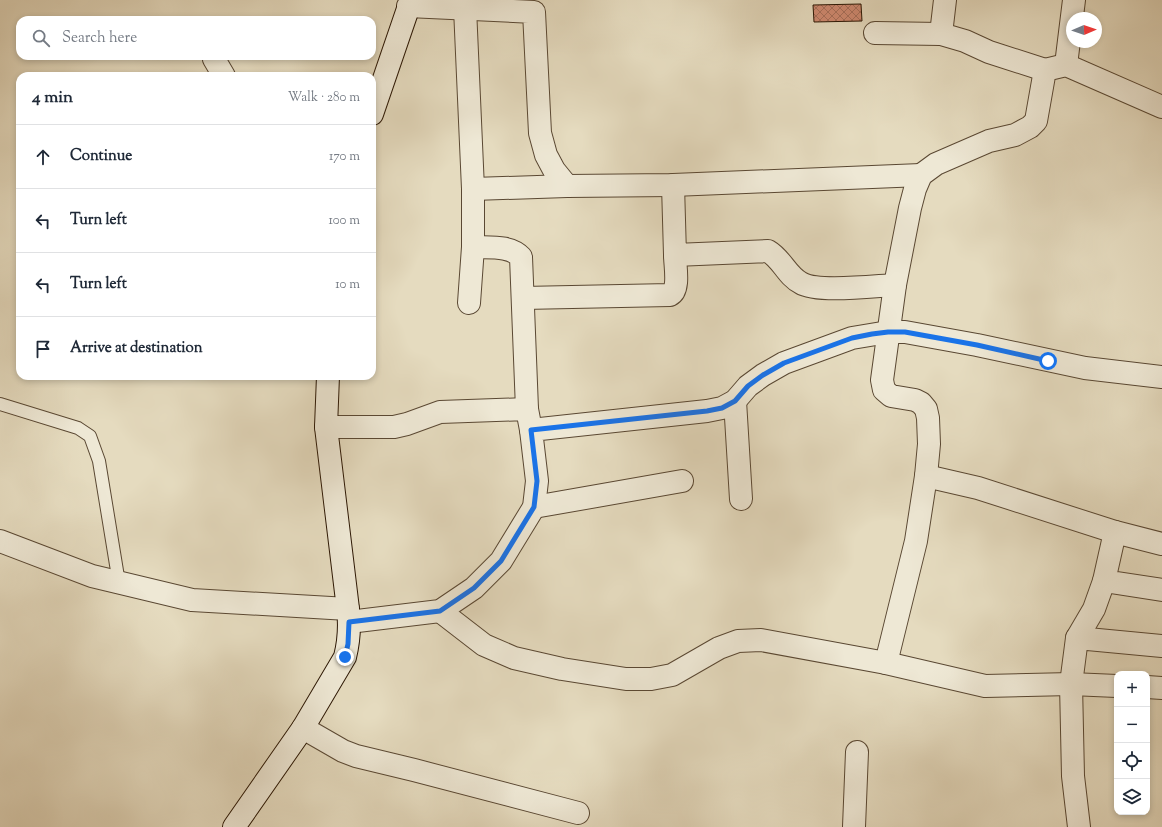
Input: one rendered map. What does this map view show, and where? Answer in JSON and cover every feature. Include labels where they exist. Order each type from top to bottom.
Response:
[{"type":"street","points":[[941,34],[945,0]]},
{"type":"street","points":[[886,663],[916,542],[926,476],[929,444],[928,418],[926,409],[921,403],[915,400],[891,396],[884,390],[882,380],[895,285],[915,189],[922,175],[936,164],[988,141],[1015,134],[1030,127],[1036,121],[1056,67],[1074,0]]},
{"type":"street","points":[[376,102],[410,3],[465,8],[534,6],[540,133],[546,155],[554,170],[567,186]]},
{"type":"street","points":[[465,8],[473,189],[473,247],[469,303]]},
{"type":"street","points":[[875,33],[941,34],[966,41],[989,52],[1056,67],[1162,107]]},
{"type":"street","points":[[473,189],[674,185],[922,175]]},
{"type":"street","points":[[523,298],[670,295],[674,293],[676,288],[674,185]]},
{"type":"street","points":[[0,541],[92,576],[192,600],[349,616],[440,611],[474,588],[501,561],[534,507],[537,481],[529,420],[521,257],[516,252],[503,249],[473,247]]},
{"type":"street","points":[[675,255],[768,252],[775,255],[791,275],[800,283],[814,288],[895,285]]},
{"type":"street","points":[[326,427],[394,427],[440,412],[529,420],[707,411],[722,408],[735,401],[748,386],[784,363],[852,338],[888,332],[905,332],[977,345],[1085,368],[1162,377]]},
{"type":"street","points":[[234,827],[303,728],[345,657],[348,644],[349,616],[326,427],[328,380]]},
{"type":"street","points":[[735,401],[741,499]]},
{"type":"street","points":[[926,476],[978,488],[1115,532],[1162,544]]},
{"type":"street","points":[[534,507],[682,481]]},
{"type":"street","points":[[1079,827],[1074,776],[1071,684],[1077,638],[1094,609],[1104,581],[1115,532]]},
{"type":"street","points":[[1104,581],[1162,590]]},
{"type":"street","points":[[440,611],[484,644],[514,658],[562,669],[626,679],[651,679],[672,675],[719,648],[738,641],[761,640],[886,663],[985,686],[1071,684],[1114,686]]},
{"type":"street","points":[[1077,638],[1162,646]]},
{"type":"street","points":[[1150,687],[1162,688]]},
{"type":"street","points":[[303,728],[343,751],[356,756],[578,813]]},
{"type":"street","points":[[854,827],[857,752]]},
{"type":"lane","points":[[0,404],[78,428],[90,436],[99,461],[119,583]]},
{"type":"building","points":[[861,4],[862,21],[814,22],[813,5]]},
{"type":"route","points":[[345,657],[348,644],[349,622],[440,611],[474,588],[501,561],[534,507],[537,481],[531,430],[707,411],[722,408],[735,401],[748,386],[763,375],[784,363],[852,338],[872,334],[905,332],[977,345],[1048,361]]}]
